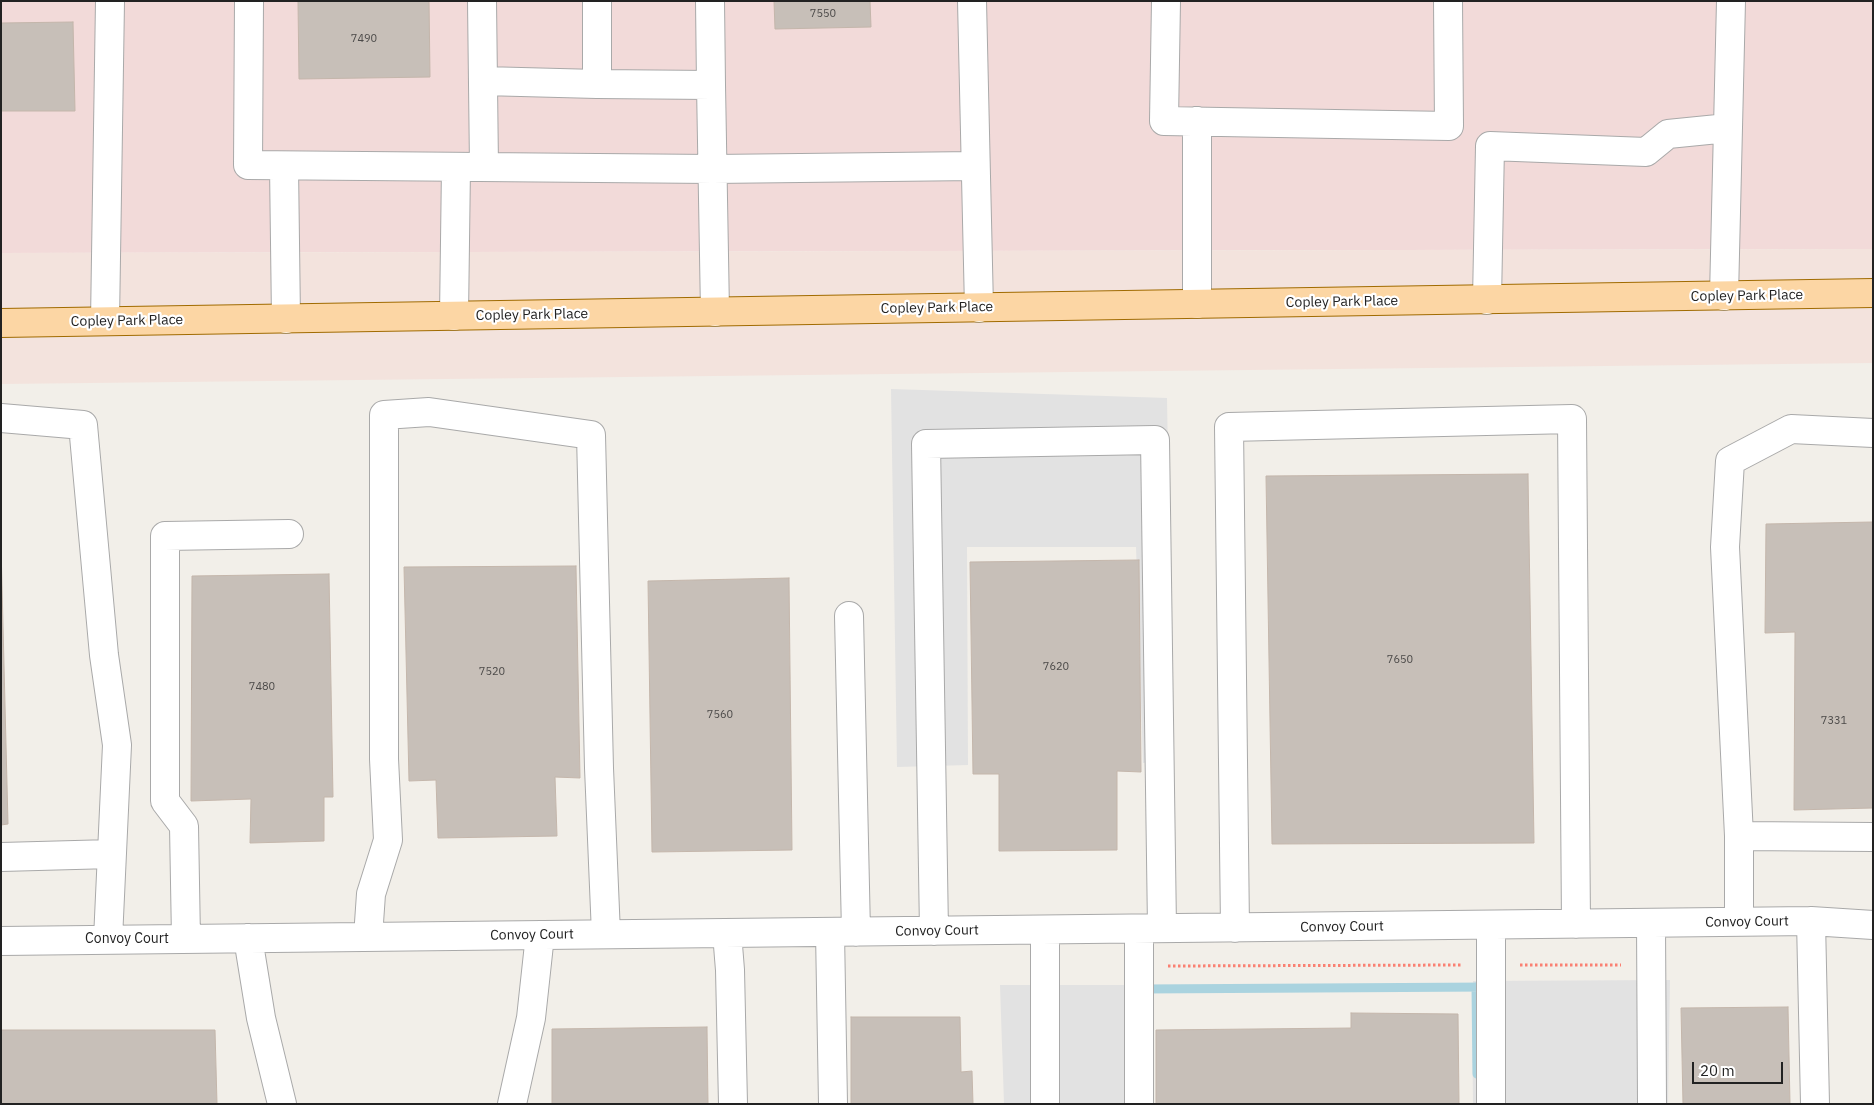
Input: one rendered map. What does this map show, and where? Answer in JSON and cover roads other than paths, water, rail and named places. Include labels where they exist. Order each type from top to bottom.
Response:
[{"type":"main road","name":"Copley Park Place","points":[[1,323],[1873,293]]},
{"type":"street","points":[[106,322],[110,1]]},
{"type":"street","points":[[250,1],[248,165],[713,169],[975,166]]},
{"type":"street","points":[[482,1],[484,167]]},
{"type":"street","points":[[597,84],[598,1]]},
{"type":"street","points":[[710,1],[715,312]]},
{"type":"street","points":[[972,1],[979,308]]},
{"type":"street","points":[[1166,1],[1164,121],[1448,126],[1448,1]]},
{"type":"street","points":[[1724,296],[1731,1]]},
{"type":"street","points":[[483,81],[711,85]]},
{"type":"street","points":[[1197,121],[1197,304]]},
{"type":"street","points":[[1487,300],[1490,146],[1646,152],[1668,134],[1728,128]]},
{"type":"street","points":[[284,166],[286,319]]},
{"type":"street","points":[[454,316],[456,167]]},
{"type":"street","points":[[368,937],[371,894],[388,840],[384,759],[384,415],[429,412],[591,435],[599,768],[606,934]]},
{"type":"street","points":[[1,418],[83,425],[104,655],[117,744],[108,940]]},
{"type":"street","points":[[1235,928],[1229,427],[1572,419],[1576,924]]},
{"type":"street","points":[[1739,922],[1739,836],[1725,548],[1730,461],[1792,429],[1873,433]]},
{"type":"street","points":[[934,931],[926,444],[1154,440],[1151,928],[1140,966],[1140,1104]]},
{"type":"street","points":[[186,939],[184,826],[165,801],[165,536],[288,534]]},
{"type":"street","points":[[833,1104],[843,932],[849,616]]},
{"type":"street","points":[[1739,836],[1873,837]]},
{"type":"street","points":[[1,857],[112,854]]},
{"type":"street","points":[[1811,921],[1815,1104]]},
{"type":"street","name":"Convoy Court","points":[[1,941],[1811,921],[1873,925]]},
{"type":"street","points":[[1651,923],[1652,1104]]},
{"type":"street","points":[[1491,925],[1491,1104]]},
{"type":"street","points":[[1045,930],[1045,1104]]},
{"type":"street","points":[[727,933],[733,1104]]},
{"type":"street","points":[[512,1104],[530,1018],[540,935]]},
{"type":"street","points":[[248,938],[262,1018],[282,1104]]},
{"type":"waterway","points":[[1476,987],[1477,1074]]},
{"type":"waterway","points":[[1142,989],[1489,987]]}]
